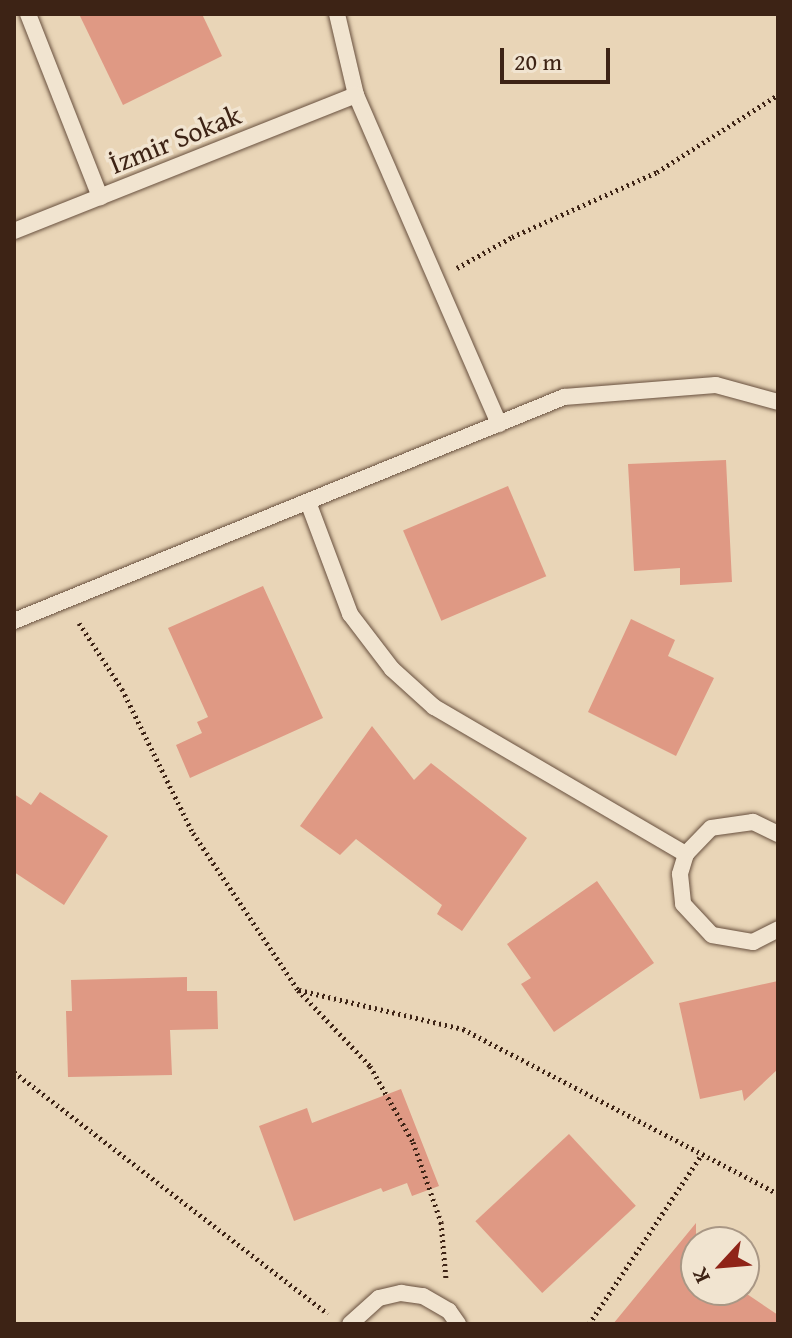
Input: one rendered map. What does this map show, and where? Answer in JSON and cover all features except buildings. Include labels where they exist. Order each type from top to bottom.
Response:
[{"type":"lane","points":[[28,14],[100,197]]},
{"type":"lane","points":[[337,14],[356,95],[420,248],[424,247],[439,278],[499,424]]},
{"type":"lane","name":"İzmir Sokak","points":[[14,231],[356,95]]},
{"type":"lane","points":[[14,621],[499,424],[579,396],[716,385],[778,402]]},
{"type":"lane","points":[[308,502],[350,614],[392,669],[434,707],[686,854]]},
{"type":"lane","points":[[778,834],[753,822],[732,821],[711,828],[686,854],[681,889],[695,922],[732,942],[753,942],[778,929]]},
{"type":"lane","points":[[350,1324],[379,1298],[401,1293],[423,1296],[454,1318]]},
{"type":"path","points":[[439,278],[512,237],[657,172],[778,95]]},
{"type":"path","points":[[65,601],[122,689],[193,833],[298,990],[370,1066],[413,1142],[441,1222],[454,1318]]},
{"type":"path","points":[[298,990],[463,1029],[700,1157],[778,1194]]},
{"type":"path","points":[[14,1072],[341,1324]]},
{"type":"path","points":[[589,1324],[700,1157]]}]
